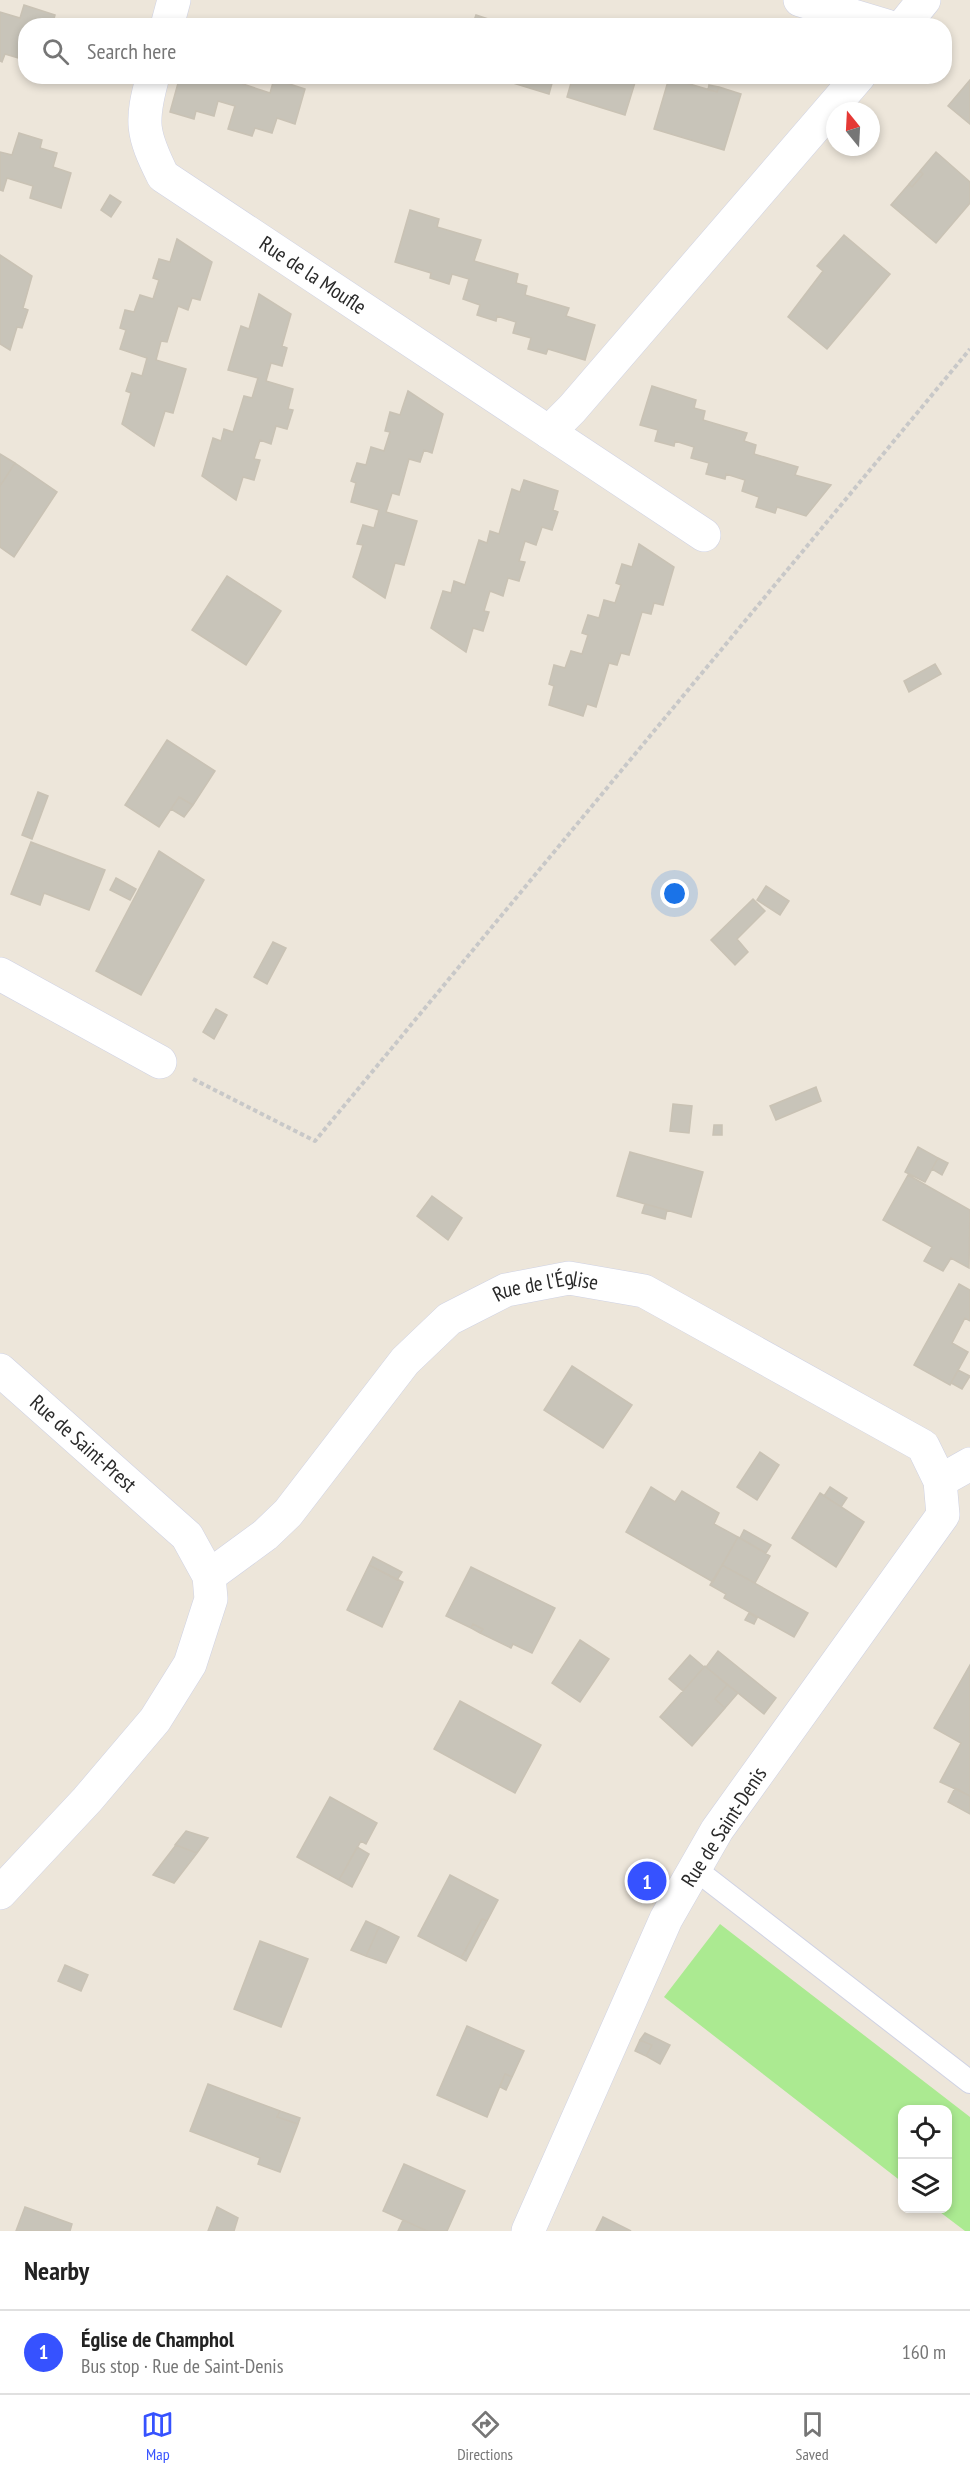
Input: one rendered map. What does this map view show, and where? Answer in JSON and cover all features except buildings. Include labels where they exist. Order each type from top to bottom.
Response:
[{"type":"street","points":[[169,18],[174,0]]},
{"type":"street","points":[[800,0],[860,18]]},
{"type":"street","points":[[909,18],[924,0]]},
{"type":"street","name":"Rue de la Moufle","points":[[151,84],[144,110],[146,142],[163,176],[705,535]]},
{"type":"street","points":[[549,432],[572,409],[852,84]]},
{"type":"street","points":[[0,974],[160,1062]]},
{"type":"street","name":"Rue de l'Église","points":[[209,1576],[265,1535],[288,1512],[405,1361],[449,1319],[506,1290],[569,1278],[644,1291],[923,1446],[940,1481]]},
{"type":"street","name":"Rue de Saint-Prest","points":[[0,1370],[167,1515],[188,1536],[209,1576]]},
{"type":"street","points":[[940,1481],[970,1464]]},
{"type":"street","name":"Rue de Saint-Denis","points":[[528,2231],[666,1919],[717,1830],[943,1515],[940,1481]]},
{"type":"street","points":[[0,1893],[87,1800],[155,1720],[190,1664],[211,1599],[209,1576]]},
{"type":"lane","points":[[695,1869],[970,2082]]},
{"type":"path","points":[[160,1062],[315,1141],[970,349]]},
{"type":"green space","points":[[720,1924],[970,2117],[970,2231],[965,2231],[941,2213],[952,2213],[952,2105],[898,2105],[898,2179],[664,1997]]},
{"type":"place","name":"Église de Champhol","points":[[647,1881]]}]
